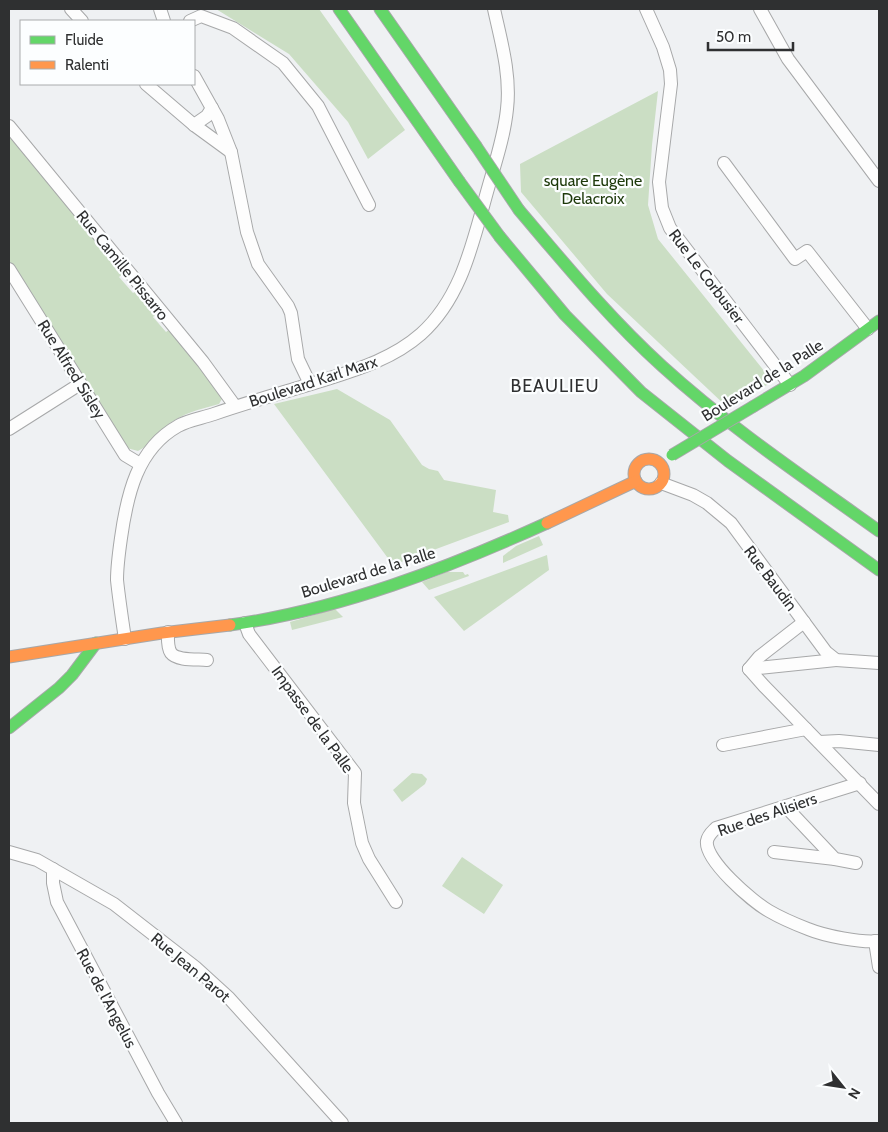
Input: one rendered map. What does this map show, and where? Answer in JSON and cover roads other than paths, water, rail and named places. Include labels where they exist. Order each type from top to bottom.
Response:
[{"type":"main road","points":[[339,9],[458,181],[500,237],[564,315],[641,392],[728,461],[879,570]]},
{"type":"main road","points":[[380,9],[519,210],[588,291],[662,366],[746,436],[879,531]]},
{"type":"main road","name":"Boulevard de la Palle","points":[[9,657],[124,638],[245,623],[338,602],[414,577],[518,538],[636,481],[635,470],[638,464],[648,460],[659,463],[790,385],[879,321]]},
{"type":"main road","points":[[636,481],[640,486],[650,490],[656,488],[662,483],[664,476],[663,469],[659,463]]},
{"type":"main road","points":[[9,728],[59,688],[96,643]]},
{"type":"street","points":[[71,9],[81,20]]},
{"type":"street","name":"Boulevard Karl Marx","points":[[124,638],[117,578],[119,551],[126,507],[140,464],[148,452],[178,426],[357,369],[393,354],[421,334],[439,314],[459,282],[472,244],[507,108],[506,65],[494,9]]},
{"type":"street","name":"Rue Le Corbusier","points":[[646,9],[667,59],[671,84],[660,182],[662,208],[670,228],[790,385]]},
{"type":"street","points":[[760,9],[788,59],[879,181]]},
{"type":"street","points":[[192,20],[201,16],[234,28],[284,62],[318,106],[369,206]]},
{"type":"street","points":[[195,78],[218,119],[231,152],[247,232],[255,256],[258,264],[288,306],[298,359],[310,384]]},
{"type":"street","points":[[147,85],[194,125],[231,152]]},
{"type":"street","points":[[194,125],[207,116],[212,108]]},
{"type":"street","name":"Rue Camille Pissarro","points":[[9,126],[203,362],[236,406]]},
{"type":"street","points":[[724,163],[795,260],[807,251],[868,329]]},
{"type":"street","name":"Rue Alfred Sisley","points":[[9,269],[125,455],[140,464]]},
{"type":"street","points":[[9,429],[80,384]]},
{"type":"street","name":"Rue Baudin","points":[[662,483],[693,495],[707,503],[730,523],[826,652],[836,660]]},
{"type":"street","points":[[749,669],[759,657],[804,622]]},
{"type":"street","name":"Impasse de la Palle","points":[[245,623],[249,634],[355,773],[354,803],[362,844],[369,859],[396,902]]},
{"type":"street","points":[[168,632],[169,647],[176,657],[207,660]]},
{"type":"street","points":[[749,669],[836,660],[879,663]]},
{"type":"street","points":[[749,669],[879,804]]},
{"type":"street","points":[[723,745],[806,729]]},
{"type":"street","points":[[819,742],[839,741],[879,744]]},
{"type":"street","name":"Rue des Alisiers","points":[[860,784],[716,828],[707,840],[711,854],[733,882],[769,911],[809,929],[831,936],[877,941]]},
{"type":"street","points":[[786,807],[835,859]]},
{"type":"street","name":"Rue Jean Parot","points":[[9,852],[37,860],[114,904],[196,967],[229,998],[342,1123]]},
{"type":"street","points":[[774,852],[856,863]]},
{"type":"street","name":"Rue de l'Angelus","points":[[53,868],[57,902],[145,1069],[176,1123]]},
{"type":"street","points":[[877,941],[879,967]]},
{"type":"district","name":"BEAULIEU","points":[[555,386]]},
{"type":"park label","name":"square Eugène Delacroix","points":[[593,189]]}]
